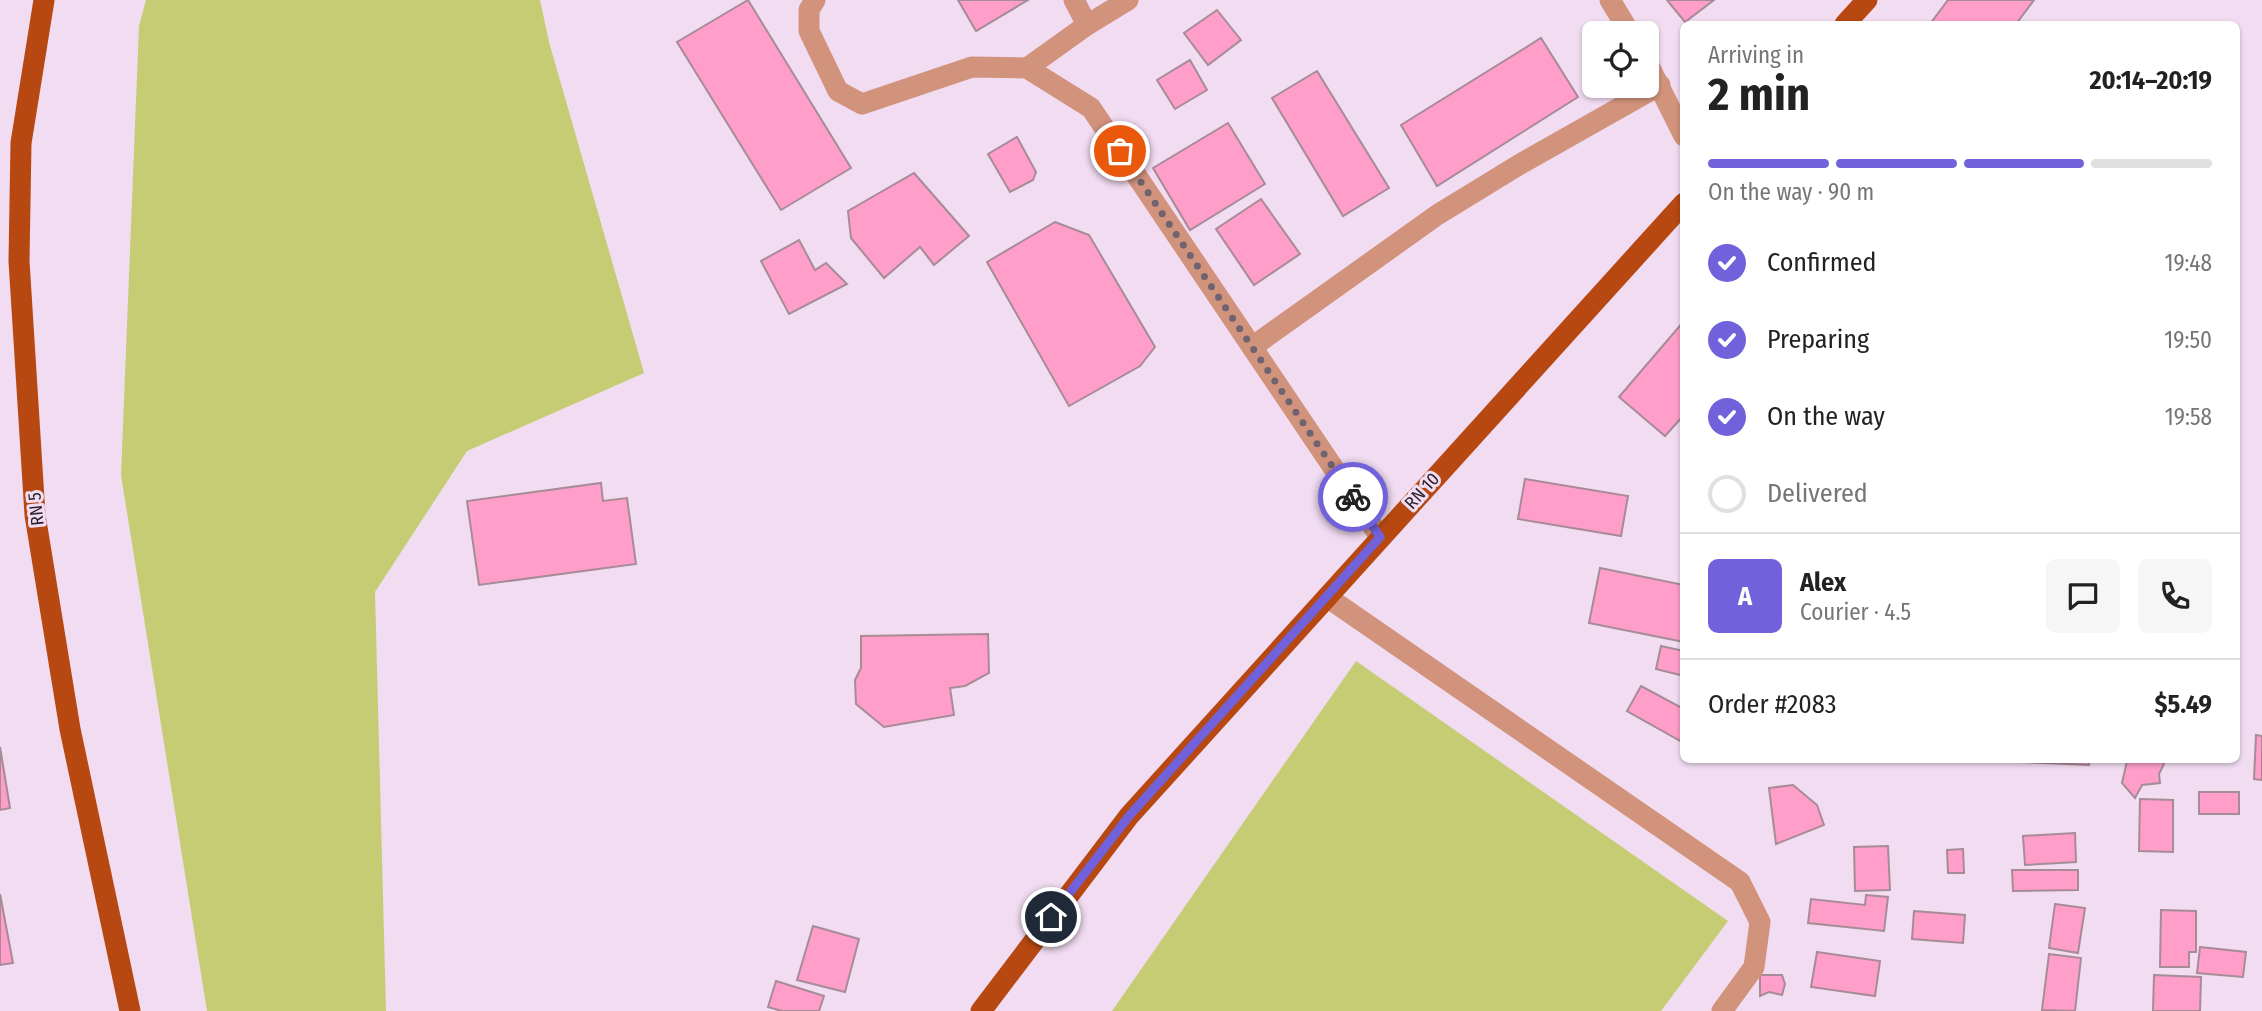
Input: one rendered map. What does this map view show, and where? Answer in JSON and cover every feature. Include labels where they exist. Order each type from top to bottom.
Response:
[{"type":"main road","name":"RN 5","points":[[44,0],[21,143],[19,261],[35,515],[70,729],[131,1011]]},
{"type":"main road","points":[[1848,21],[1867,0]]},
{"type":"main road","name":"RN 10","points":[[981,1011],[1129,816],[1680,207]]},
{"type":"street","points":[[815,0],[809,10],[809,32],[838,91],[862,104],[972,67],[1027,68],[1091,108],[1380,537]]},
{"type":"street","points":[[1074,0],[1087,25]]},
{"type":"street","points":[[1027,68],[1087,25],[1128,0]]},
{"type":"street","points":[[1611,0],[1623,21]]},
{"type":"street","points":[[1252,347],[1437,215],[1522,163],[1660,85],[1680,128]]},
{"type":"street","points":[[1327,597],[1740,882],[1760,922],[1756,955],[1754,967],[1722,1011]]},
{"type":"green space","points":[[146,0],[540,0],[549,42],[644,373],[467,451],[375,592],[386,1011],[207,1011],[121,475],[139,26]]},
{"type":"green space","points":[[1356,661],[1728,921],[1661,1011],[1112,1011]]},
{"type":"building","points":[[748,0],[851,168],[781,210],[677,42]]},
{"type":"building","points":[[958,0],[1028,0],[976,31]]},
{"type":"building","points":[[1667,0],[1714,0],[1686,21]]},
{"type":"building","points":[[1948,0],[2034,0],[2018,21],[1932,21]]},
{"type":"building","points":[[1217,10],[1241,40],[1208,65],[1184,33]]},
{"type":"building","points":[[1541,38],[1578,97],[1437,186],[1401,125]]},
{"type":"building","points":[[1190,60],[1207,90],[1175,109],[1157,80]]},
{"type":"building","points":[[1317,71],[1389,188],[1343,216],[1272,98]]},
{"type":"building","points":[[1228,123],[1265,184],[1190,230],[1153,168]]},
{"type":"building","points":[[1017,137],[1036,172],[1033,180],[1010,192],[988,154]]},
{"type":"building","points":[[914,173],[969,236],[934,265],[920,247],[884,278],[851,238],[848,211]]},
{"type":"building","points":[[1261,199],[1300,254],[1254,285],[1216,229]]},
{"type":"building","points":[[1055,222],[1089,235],[1155,347],[1140,366],[1069,406],[987,262]]},
{"type":"building","points":[[799,240],[815,270],[826,263],[847,284],[789,314],[761,261]]},
{"type":"building","points":[[1680,326],[1680,419],[1665,436],[1619,397]]},
{"type":"building","points":[[1525,479],[1628,496],[1621,536],[1518,519]]},
{"type":"building","points":[[601,483],[603,501],[627,498],[636,564],[479,585],[467,501]]},
{"type":"building","points":[[1600,568],[1680,584],[1680,641],[1589,623]]},
{"type":"building","points":[[988,634],[989,673],[965,686],[950,688],[954,715],[884,727],[856,704],[855,680],[861,668],[861,636]]},
{"type":"building","points":[[1661,646],[1680,650],[1680,675],[1656,669]]},
{"type":"building","points":[[1641,686],[1680,707],[1680,741],[1627,711]]},
{"type":"building","points":[[2256,735],[2262,736],[2262,780],[2254,779]]},
{"type":"building","points":[[0,747],[10,808],[0,810]]},
{"type":"building","points":[[2043,763],[2089,763],[2089,765]]},
{"type":"building","points":[[2127,763],[2164,764],[2159,774],[2160,783],[2142,785],[2135,798],[2122,783]]},
{"type":"building","points":[[1793,785],[1817,805],[1824,825],[1776,844],[1769,788]]},
{"type":"building","points":[[2199,792],[2239,792],[2239,814],[2199,814]]},
{"type":"building","points":[[2140,799],[2173,800],[2173,852],[2139,851]]},
{"type":"building","points":[[2075,833],[2076,862],[2025,865],[2023,836]]},
{"type":"building","points":[[1888,846],[1890,890],[1855,891],[1854,847]]},
{"type":"building","points":[[1963,849],[1964,873],[1948,873],[1947,850]]},
{"type":"building","points":[[2012,870],[2078,870],[2078,890],[2013,891]]},
{"type":"building","points":[[0,894],[13,963],[0,965]]},
{"type":"building","points":[[1866,895],[1888,897],[1884,931],[1808,923],[1811,899],[1865,905]]},
{"type":"building","points":[[2055,904],[2085,908],[2078,953],[2049,948]]},
{"type":"building","points":[[2161,910],[2196,911],[2196,952],[2189,952],[2189,967],[2160,967]]},
{"type":"building","points":[[1914,911],[1965,915],[1963,943],[1912,939]]},
{"type":"building","points":[[813,926],[859,939],[845,992],[797,980]]},
{"type":"building","points":[[2200,947],[2246,952],[2243,977],[2197,973]]},
{"type":"building","points":[[1817,952],[1880,961],[1875,996],[1811,987]]},
{"type":"building","points":[[2049,954],[2081,958],[2075,1011],[2042,1010]]},
{"type":"building","points":[[1760,975],[1782,975],[1785,984],[1782,995],[1769,992],[1760,996]]},
{"type":"building","points":[[2154,975],[2201,977],[2200,1011],[2153,1011]]},
{"type":"building","points":[[776,981],[824,996],[819,1011],[782,1011],[768,1007]]},
{"type":"way so far","points":[[1120,151],[1353,497]]},
{"type":"route","points":[[1051,917],[1129,816],[1380,537],[1353,497]]}]
